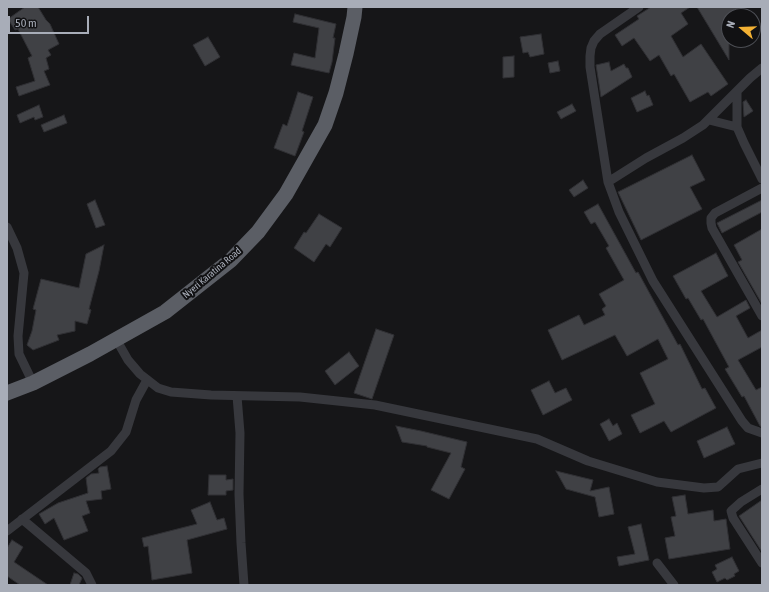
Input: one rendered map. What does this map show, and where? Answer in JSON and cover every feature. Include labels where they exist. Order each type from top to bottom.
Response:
[{"type":"highway","name":"Nyeri Karatina Road","points":[[7,394],[33,383],[90,354],[165,312],[231,260],[258,232],[286,194],[325,125],[345,61],[355,7]]},
{"type":"street","points":[[633,9],[600,34],[594,41],[591,48],[590,56],[608,182],[619,212],[653,281],[742,421],[748,428],[762,433]]},
{"type":"street","points":[[608,182],[646,158],[683,138],[709,120],[762,68]]},
{"type":"street","points":[[737,91],[737,127],[762,179]]},
{"type":"street","points":[[709,120],[737,127]]},
{"type":"street","points":[[762,188],[715,213],[711,218],[711,223],[712,228],[762,316]]},
{"type":"street","points":[[7,227],[17,248],[24,273],[18,336],[20,354],[33,383]]},
{"type":"street","points":[[116,339],[128,360],[140,374],[158,388],[171,392],[237,396],[300,397],[375,405],[537,439],[588,461],[657,482],[704,488],[718,487],[738,469],[762,463]]},
{"type":"street","points":[[7,530],[111,451],[126,432],[136,400],[147,380]]},
{"type":"street","points":[[237,396],[240,433],[240,536],[244,585]]},
{"type":"street","points":[[762,489],[731,510],[733,518],[762,563]]},
{"type":"street","points":[[22,519],[86,573],[92,585]]},
{"type":"street","points":[[657,563],[674,585]]},
{"type":"building","points":[[25,7],[38,7],[50,24],[59,44],[48,50],[51,55],[46,58],[49,69],[44,71],[50,85],[19,96],[16,87],[35,81],[28,58],[32,56],[18,29],[15,30],[8,19]]},
{"type":"building","points":[[651,7],[690,7],[681,13],[688,24],[671,36],[683,57],[701,44],[728,84],[711,96],[708,92],[690,102],[674,74],[671,76],[659,55],[650,61],[634,38],[622,46],[615,35],[639,19],[637,16]]},
{"type":"building","points":[[697,7],[741,7],[721,8],[721,47]]},
{"type":"building","points":[[295,14],[336,24],[333,38],[335,38],[332,62],[329,73],[291,65],[294,53],[315,58],[319,28],[293,22]]},
{"type":"building","points":[[541,34],[544,54],[530,57],[528,52],[523,53],[520,37]]},
{"type":"building","points":[[208,37],[220,57],[205,66],[193,45]]},
{"type":"building","points":[[722,48],[729,48],[729,60]]},
{"type":"building","points":[[514,56],[514,77],[503,78],[503,57]]},
{"type":"building","points":[[558,61],[560,71],[550,73],[548,63]]},
{"type":"building","points":[[609,62],[611,71],[624,64],[626,68],[628,68],[632,77],[601,97],[596,65]]},
{"type":"building","points":[[645,91],[647,96],[649,95],[653,105],[637,112],[631,98]]},
{"type":"building","points":[[298,92],[313,97],[302,131],[304,132],[295,156],[274,148],[283,124],[287,126]]},
{"type":"building","points":[[746,100],[753,111],[744,117],[743,102]]},
{"type":"building","points":[[572,104],[576,111],[561,119],[557,112]]},
{"type":"building","points":[[39,105],[43,117],[35,120],[34,117],[20,123],[17,115]]},
{"type":"building","points":[[64,115],[67,123],[44,132],[41,125]]},
{"type":"building","points":[[692,155],[705,180],[690,187],[702,209],[641,240],[618,192]]},
{"type":"building","points":[[583,180],[588,188],[574,197],[569,190]]},
{"type":"building","points":[[95,200],[105,225],[96,228],[87,204]]},
{"type":"building","points":[[762,200],[762,212],[722,233],[717,223]]},
{"type":"building","points":[[598,204],[636,273],[638,272],[678,345],[680,344],[702,389],[705,388],[716,408],[671,432],[664,421],[640,433],[631,415],[655,404],[640,373],[668,359],[658,339],[627,356],[615,335],[562,360],[548,330],[579,315],[584,325],[605,315],[602,309],[606,306],[599,294],[624,280],[606,248],[609,246],[595,222],[591,224],[584,212]]},
{"type":"building","points":[[319,214],[342,228],[330,247],[326,244],[314,262],[294,248],[304,232],[306,233]]},
{"type":"building","points":[[762,229],[762,304],[738,262],[742,260],[734,245]]},
{"type":"building","points":[[104,245],[89,309],[91,310],[87,324],[75,321],[75,331],[57,335],[59,340],[33,350],[27,345],[32,331],[36,310],[33,309],[41,279],[79,288],[86,254]]},
{"type":"building","points":[[716,253],[728,276],[701,291],[717,317],[746,300],[750,308],[736,316],[748,338],[762,330],[762,347],[738,360],[756,390],[762,387],[762,427],[760,426],[744,396],[742,397],[725,369],[729,367],[703,319],[701,320],[688,298],[686,299],[673,276]]},
{"type":"building","points":[[376,329],[394,335],[372,399],[354,393]]},
{"type":"building","points":[[349,352],[359,366],[335,385],[325,371]]},
{"type":"building","points":[[549,381],[555,393],[566,388],[572,400],[543,415],[531,390]]},
{"type":"building","points":[[609,419],[613,426],[617,423],[622,434],[609,441],[600,424]]},
{"type":"building","points":[[396,426],[467,442],[461,467],[465,469],[449,499],[431,490],[451,453],[427,446],[402,442]]},
{"type":"building","points":[[727,427],[735,444],[704,458],[697,441]]},
{"type":"building","points":[[107,466],[111,489],[101,491],[102,499],[86,501],[90,513],[82,516],[88,531],[64,540],[54,518],[45,524],[39,514],[58,503],[88,493],[86,478],[91,474],[99,473],[98,469],[100,467]]},
{"type":"building","points":[[556,471],[593,480],[590,491],[609,487],[614,514],[599,517],[595,497],[566,489]]},
{"type":"building","points":[[209,475],[226,475],[226,480],[233,479],[233,490],[226,491],[226,495],[208,495]]},
{"type":"building","points":[[685,495],[688,514],[713,510],[714,521],[726,519],[730,549],[669,559],[665,538],[675,536],[671,517],[676,516],[672,497]]},
{"type":"building","points":[[762,500],[762,552],[739,516]]},
{"type":"building","points":[[210,502],[217,520],[224,518],[227,529],[187,540],[192,573],[152,580],[148,546],[144,547],[142,538],[197,524],[191,510]]},
{"type":"building","points":[[641,524],[649,560],[619,566],[617,557],[635,554],[628,527]]},
{"type":"building","points":[[12,540],[23,547],[14,562],[48,585],[20,585],[7,576],[7,548]]},
{"type":"building","points":[[732,557],[739,571],[734,574],[735,576],[727,580],[725,578],[717,582],[712,572],[717,569],[715,565]]},
{"type":"building","points":[[74,573],[78,574],[82,578],[79,585],[70,585]]}]
